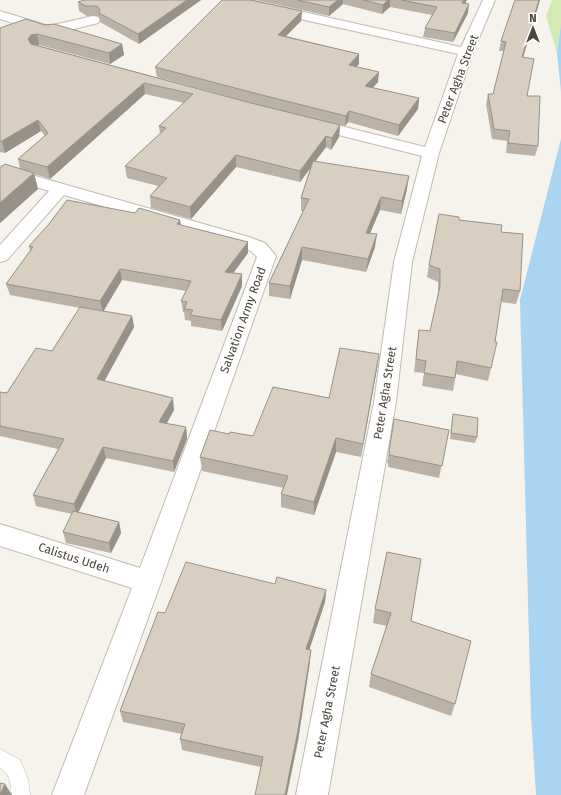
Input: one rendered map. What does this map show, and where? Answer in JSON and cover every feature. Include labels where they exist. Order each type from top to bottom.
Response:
[{"type":"street","points":[[232,0],[466,52]]},
{"type":"street","name":"Peter Agha Street","points":[[312,795],[385,402],[403,262],[430,153],[466,52],[490,0]]},
{"type":"street","points":[[0,15],[48,30],[93,20]]},
{"type":"street","points":[[295,119],[430,153]]},
{"type":"street","name":"Salvation Army Road","points":[[0,171],[243,241],[258,247],[267,256],[148,582]]},
{"type":"street","points":[[0,256],[61,188]]},
{"type":"street","name":"Calistus Udeh","points":[[0,535],[148,582]]},
{"type":"street","points":[[68,795],[148,582]]},
{"type":"lane","points":[[0,758],[14,766],[19,779],[21,795]]},
{"type":"green space","points":[[552,0],[561,0],[561,24],[557,53],[546,16]]},
{"type":"water","points":[[561,24],[561,92],[557,53]]},
{"type":"water","points":[[561,139],[561,795],[536,795],[531,715],[520,300]]},
{"type":"building","points":[[84,0],[187,0],[138,34],[99,13],[100,10],[97,6],[86,6],[78,2]]},
{"type":"building","points":[[222,0],[250,0],[302,11],[278,35],[359,54],[349,65],[379,72],[365,86],[419,98],[399,125],[349,111],[346,116],[155,67]]},
{"type":"building","points":[[297,0],[338,0],[329,7]]},
{"type":"building","points":[[363,0],[388,0],[383,5]]},
{"type":"building","points":[[401,0],[464,0],[462,3],[469,4],[455,33],[425,28],[437,7]]},
{"type":"building","points":[[515,0],[539,0],[522,57],[534,59],[527,96],[540,96],[538,146],[508,143],[510,131],[494,129],[488,94],[493,94],[506,42],[501,41]]},
{"type":"building","points":[[26,19],[45,25],[54,24],[122,44],[109,53],[37,34],[31,35],[28,39],[31,44],[251,103],[340,125],[332,138],[326,136],[300,171],[236,155],[190,207],[150,196],[167,178],[125,166],[166,128],[159,126],[193,94],[144,83],[47,167],[18,159],[48,133],[38,120],[0,141],[0,28]]},
{"type":"building","points":[[313,161],[409,176],[402,201],[381,197],[366,233],[377,234],[368,259],[302,247],[290,286],[269,283],[309,199],[301,198]]},
{"type":"building","points":[[5,164],[34,173],[0,203],[0,168]]},
{"type":"building","points":[[67,200],[135,213],[139,208],[180,220],[177,224],[248,242],[225,272],[242,274],[221,320],[190,315],[193,310],[184,309],[187,302],[181,301],[191,281],[120,269],[100,301],[6,284],[33,247],[29,246],[49,224]]},
{"type":"building","points":[[439,214],[459,217],[459,220],[502,225],[501,232],[523,234],[520,291],[503,289],[495,342],[497,342],[491,368],[457,361],[455,378],[424,373],[426,361],[416,359],[419,330],[430,331],[440,286],[440,269],[429,265]]},
{"type":"building","points":[[80,307],[132,316],[97,379],[173,398],[159,422],[186,427],[173,461],[103,447],[74,504],[33,495],[64,439],[0,426],[0,392],[7,393],[36,348],[52,351]]},
{"type":"building","points":[[340,348],[379,354],[363,444],[336,438],[314,502],[281,494],[288,476],[200,457],[210,430],[229,434],[230,432],[253,436],[273,387],[329,398]]},
{"type":"building","points":[[453,414],[478,418],[477,437],[451,433]]},
{"type":"building","points":[[394,419],[449,430],[442,466],[389,455]]},
{"type":"building","points":[[73,511],[119,522],[109,543],[63,532]]},
{"type":"building","points":[[387,552],[421,559],[411,621],[471,641],[455,704],[371,674],[391,613],[375,609]]},
{"type":"building","points":[[186,562],[275,584],[277,577],[326,590],[306,649],[311,650],[298,730],[285,795],[255,795],[263,757],[180,739],[185,724],[120,711],[158,612],[165,613]]},
{"type":"building","points":[[0,783],[5,784],[0,795]]}]
